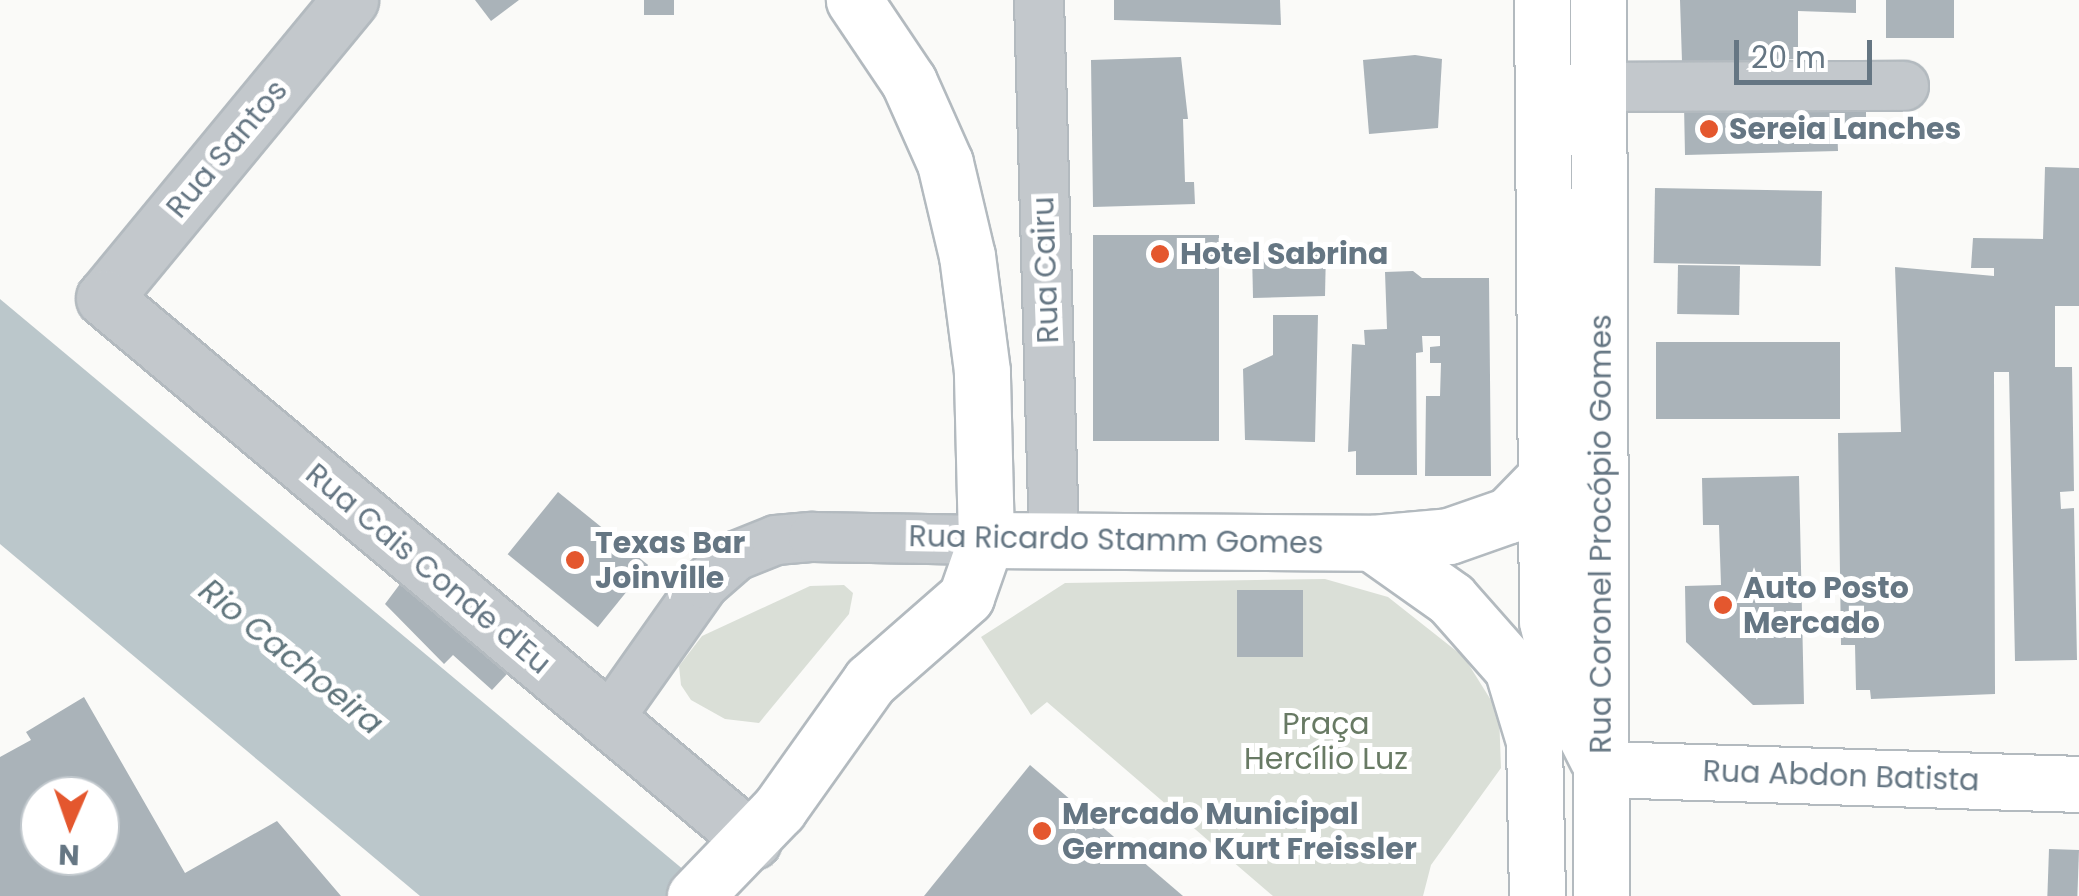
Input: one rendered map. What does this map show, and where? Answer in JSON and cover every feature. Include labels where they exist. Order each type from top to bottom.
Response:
[{"type":"main road","points":[[725,868],[870,681],[966,597],[986,540],[982,371],[967,256],[944,162],[909,82],[854,0]]},
{"type":"main road","name":"Rua Coronel Procópio Gomes","points":[[1542,0],[1551,657],[1603,769]]},
{"type":"main road","name":"Rua Coronel Procópio Gomes","points":[[1598,0],[1603,769]]},
{"type":"main road","name":"Rua Ricardo Stamm Gomes","points":[[986,540],[1372,543],[1484,528],[1510,515],[1546,477]]},
{"type":"main road","points":[[1372,543],[1451,599],[1499,646],[1528,712],[1538,810],[1537,896]]},
{"type":"main road","points":[[1538,810],[1580,778],[1603,769],[1602,896]]},
{"type":"main road","name":"Rua Abdon Batista","points":[[1603,769],[2079,784]]},
{"type":"street","name":"Rua Santos","points":[[104,298],[350,0]]},
{"type":"street","name":"Rua Cairu","points":[[1039,0],[1054,540]]},
{"type":"street","points":[[1599,87],[1904,86]]},
{"type":"street","name":"Rua Cais Conde d'Eu","points":[[104,298],[608,720],[725,868]]},
{"type":"street","name":"Rua Ricardo Stamm Gomes","points":[[608,720],[704,584],[736,556],[776,540],[813,536],[986,540]]},
{"type":"green space","name":"Praça Hercílio Luz","points":[[1325,579],[1388,597],[1464,657],[1499,713],[1501,768],[1431,865],[1423,896],[1273,896],[1047,702],[1031,715],[981,637],[1065,583]]},
{"type":"green space","points":[[844,585],[853,593],[849,614],[759,723],[725,719],[691,700],[681,685],[679,666],[702,636],[810,586]]},
{"type":"water","name":"Rio Cachoeira","points":[[0,299],[715,896],[420,896],[0,544]]},
{"type":"building","points":[[475,0],[519,0],[491,21]]},
{"type":"building","points":[[644,0],[674,0],[674,15],[644,15]]},
{"type":"building","points":[[1114,0],[1280,0],[1281,25],[1114,20]]},
{"type":"building","points":[[1680,0],[1856,0],[1856,13],[1798,11],[1798,59],[1682,62]]},
{"type":"building","points":[[1886,0],[1954,0],[1954,38],[1886,38]]},
{"type":"building","points":[[1415,55],[1442,59],[1438,128],[1369,134],[1363,60]]},
{"type":"building","points":[[1181,57],[1188,119],[1183,119],[1185,182],[1194,182],[1195,204],[1093,207],[1091,60]]},
{"type":"building","points":[[1866,101],[1866,123],[1837,124],[1838,151],[1685,155],[1684,105]]},
{"type":"building","points":[[2045,167],[2079,168],[2079,306],[2055,306],[2055,367],[2072,367],[2074,491],[2060,492],[2061,509],[2074,508],[2077,660],[2015,661],[2009,372],[1994,372],[1995,694],[1871,699],[1870,690],[1856,690],[1855,645],[1841,645],[1838,433],[1901,432],[1895,267],[1994,276],[1994,268],[1971,268],[1973,238],[2043,239]]},
{"type":"building","points":[[1655,188],[1822,191],[1821,266],[1654,263]]},
{"type":"building","points":[[1093,235],[1219,235],[1219,441],[1093,441]]},
{"type":"building","points":[[1326,250],[1325,296],[1253,298],[1252,251]]},
{"type":"building","points":[[1678,265],[1740,266],[1739,315],[1677,314]]},
{"type":"building","points":[[1413,271],[1422,278],[1489,278],[1491,476],[1425,476],[1426,396],[1440,396],[1441,363],[1430,363],[1430,347],[1440,346],[1440,336],[1422,336],[1423,352],[1416,353],[1417,475],[1356,475],[1356,451],[1348,452],[1352,344],[1365,345],[1364,330],[1387,329],[1385,272]]},
{"type":"building","points":[[1273,315],[1318,315],[1315,442],[1245,440],[1243,369],[1273,355]]},
{"type":"building","points":[[1656,342],[1840,342],[1840,419],[1656,419]]},
{"type":"building","points":[[1799,476],[1804,704],[1753,705],[1686,642],[1685,586],[1721,585],[1719,525],[1703,525],[1702,478]]},
{"type":"building","points":[[558,492],[648,565],[598,627],[508,554]]},
{"type":"building","points":[[400,584],[507,674],[492,690],[453,655],[444,664],[385,604]]},
{"type":"building","points":[[1237,590],[1303,590],[1303,657],[1237,657]]},
{"type":"building","points":[[84,697],[185,873],[277,821],[341,896],[0,896],[0,757],[31,740],[26,732]]},
{"type":"building","name":"Mercado Municipal Germano Kurt Freissler","points":[[1030,765],[1183,896],[924,896]]},
{"type":"building","points":[[2049,849],[2079,850],[2077,896],[2047,896]]},
{"type":"place","name":"Sereia Lanches","points":[[1709,129]]},
{"type":"place","name":"Hotel Sabrina","points":[[1160,254]]},
{"type":"place","name":"Texas Bar Joinville","points":[[575,560]]},
{"type":"place","name":"Auto Posto Mercado","points":[[1723,605]]},
{"type":"place","name":"Mercado Municipal Germano Kurt Freissler","points":[[1042,831]]}]
